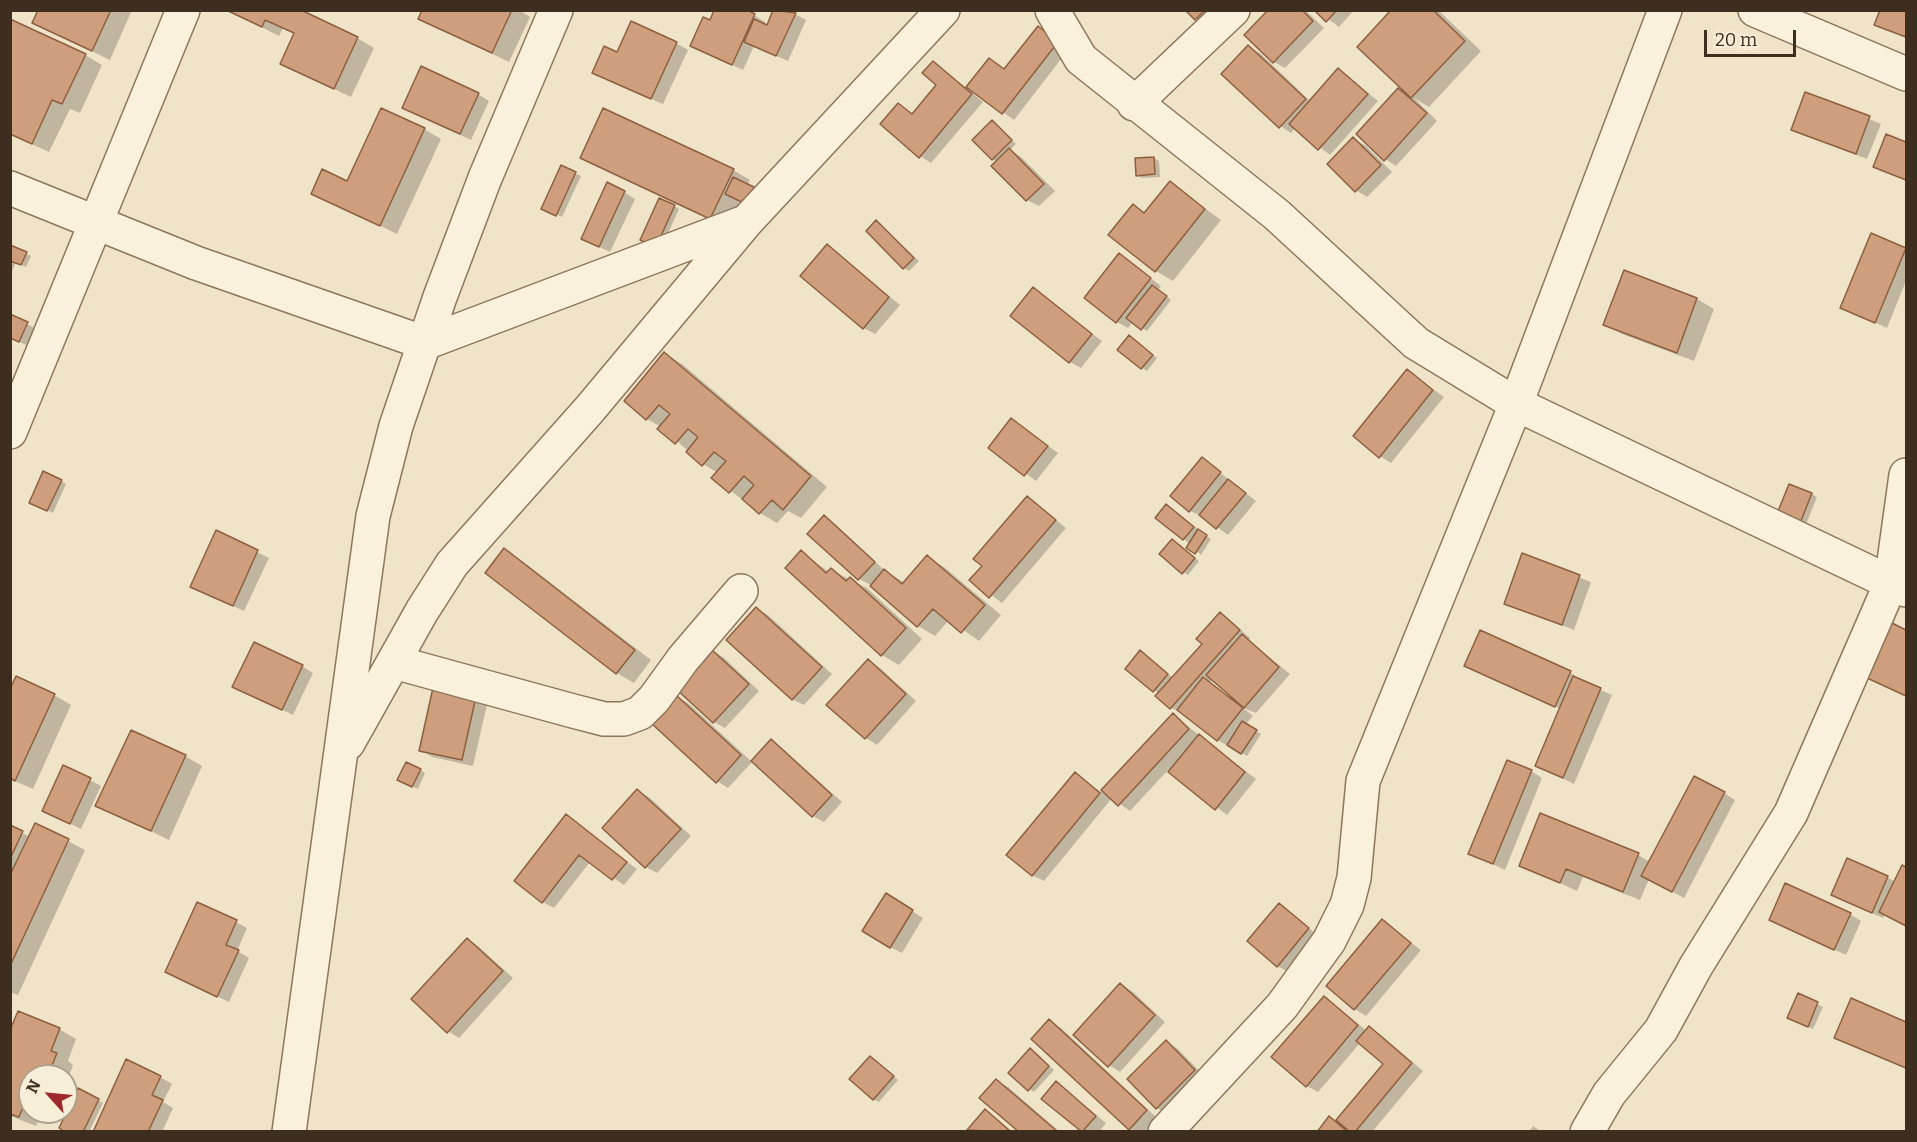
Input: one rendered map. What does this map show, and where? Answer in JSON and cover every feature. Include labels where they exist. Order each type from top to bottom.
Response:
[{"type":"street","points":[[10,432],[183,10]]},
{"type":"street","points":[[289,1131],[373,516],[396,426],[425,343],[485,178],[556,10]]},
{"type":"street","points":[[340,758],[452,564],[589,410],[747,221],[943,10]]},
{"type":"street","points":[[1052,10],[1081,59],[1134,104],[1277,215],[1416,343],[1516,404],[1899,586]]},
{"type":"street","points":[[1134,104],[1233,10]]},
{"type":"street","points":[[1165,1131],[1282,1006],[1329,941],[1347,905],[1354,878],[1363,781],[1516,404],[1665,10]]},
{"type":"street","points":[[1755,10],[1906,74]]},
{"type":"street","points":[[10,188],[196,263],[425,343],[747,221]]},
{"type":"street","points":[[1587,1131],[1609,1094],[1661,1030],[1696,966],[1791,813],[1899,586],[1906,475]]},
{"type":"street","points":[[394,662],[604,719],[624,719],[640,713],[654,699],[683,659],[741,591]]},
{"type":"building","points":[[38,10],[111,10],[92,51],[32,23]]},
{"type":"building","points":[[226,10],[301,10],[358,37],[334,89],[280,64],[294,33],[265,20],[262,27]]},
{"type":"building","points":[[422,10],[512,10],[492,53],[418,19]]},
{"type":"building","points":[[714,10],[747,10],[755,14],[732,65],[690,46],[703,17],[710,20]]},
{"type":"building","points":[[773,10],[796,13],[776,56],[744,42],[754,19],[767,25]]},
{"type":"building","points":[[1185,10],[1205,10],[1195,20]]},
{"type":"building","points":[[1268,10],[1302,10],[1313,21],[1273,63],[1244,35]]},
{"type":"building","points":[[1314,10],[1337,10],[1326,22]]},
{"type":"building","points":[[1391,10],[1433,10],[1465,41],[1411,98],[1357,47]]},
{"type":"building","points":[[1880,10],[1906,10],[1906,37],[1874,25]]},
{"type":"building","points":[[10,19],[86,54],[62,104],[52,100],[32,144],[10,134]]},
{"type":"building","points":[[631,21],[677,42],[651,99],[592,73],[604,46],[617,52]]},
{"type":"building","points":[[1038,26],[1058,42],[1002,114],[966,87],[989,58],[1004,69]]},
{"type":"building","points":[[1248,45],[1306,99],[1279,128],[1221,74]]},
{"type":"building","points":[[933,61],[972,94],[919,158],[880,124],[898,103],[912,114],[936,85],[922,73]]},
{"type":"building","points":[[421,66],[479,93],[460,134],[402,108]]},
{"type":"building","points":[[1338,68],[1368,94],[1318,150],[1289,124]]},
{"type":"building","points":[[1398,88],[1427,113],[1384,161],[1356,134]]},
{"type":"building","points":[[1805,92],[1870,116],[1856,154],[1791,130]]},
{"type":"building","points":[[381,108],[425,128],[380,226],[311,194],[322,169],[347,181]]},
{"type":"building","points":[[603,108],[734,169],[710,219],[580,158]]},
{"type":"building","points":[[992,120],[1012,140],[992,160],[972,140]]},
{"type":"building","points":[[1886,134],[1906,142],[1906,180],[1873,167]]},
{"type":"building","points":[[1353,137],[1381,165],[1355,192],[1327,164]]},
{"type":"building","points":[[1009,148],[1044,184],[1026,201],[991,166]]},
{"type":"building","points":[[1154,157],[1155,174],[1136,176],[1135,158]]},
{"type":"building","points":[[561,165],[576,172],[556,216],[541,209]]},
{"type":"building","points":[[733,177],[754,187],[746,204],[725,194]]},
{"type":"building","points":[[1170,181],[1205,209],[1155,272],[1108,235],[1133,204],[1144,213]]},
{"type":"building","points":[[607,182],[625,191],[599,247],[581,239]]},
{"type":"building","points":[[659,198],[675,205],[656,247],[640,240]]},
{"type":"building","points":[[876,220],[914,258],[903,269],[866,231]]},
{"type":"building","points":[[1871,233],[1906,248],[1875,323],[1840,308]]},
{"type":"building","points":[[827,244],[889,297],[863,329],[800,276]]},
{"type":"building","points":[[10,245],[27,252],[21,265],[10,261]]},
{"type":"building","points":[[1119,253],[1151,278],[1116,323],[1084,298]]},
{"type":"building","points":[[1624,270],[1697,298],[1677,353],[1603,325]]},
{"type":"building","points":[[1152,285],[1167,296],[1141,330],[1126,318]]},
{"type":"building","points":[[1033,287],[1092,334],[1069,363],[1010,316]]},
{"type":"building","points":[[10,314],[28,322],[19,342],[10,338]]},
{"type":"building","points":[[1129,335],[1153,355],[1141,369],[1117,350]]},
{"type":"building","points":[[664,352],[811,476],[783,510],[772,500],[759,514],[742,499],[754,485],[744,476],[729,493],[711,478],[726,461],[714,452],[702,466],[686,452],[698,437],[688,429],[675,444],[657,429],[670,414],[659,405],[646,420],[624,401]]},
{"type":"building","points":[[1407,369],[1433,390],[1379,458],[1353,436]]},
{"type":"building","points":[[1011,418],[1048,446],[1024,476],[988,448]]},
{"type":"building","points":[[1202,457],[1221,472],[1189,512],[1170,496]]},
{"type":"building","points":[[43,471],[62,480],[47,511],[29,503]]},
{"type":"building","points":[[1228,479],[1246,493],[1216,529],[1199,515]]},
{"type":"building","points":[[1789,484],[1812,493],[1797,531],[1774,521]]},
{"type":"building","points":[[1027,496],[1056,520],[989,598],[969,580],[982,566],[973,559]]},
{"type":"building","points":[[1166,504],[1194,527],[1183,540],[1155,518]]},
{"type":"building","points":[[824,515],[875,562],[858,580],[807,534]]},
{"type":"building","points":[[1198,529],[1207,535],[1195,554],[1186,548]]},
{"type":"building","points":[[216,530],[258,550],[233,606],[190,587]]},
{"type":"building","points":[[1172,539],[1195,558],[1182,574],[1159,554]]},
{"type":"building","points":[[504,548],[635,650],[616,674],[485,573]]},
{"type":"building","points":[[801,550],[826,573],[831,568],[846,581],[850,577],[906,628],[881,656],[785,568]]},
{"type":"building","points":[[1522,553],[1580,575],[1562,625],[1504,604]]},
{"type":"building","points":[[927,555],[985,605],[961,633],[933,609],[917,627],[870,586],[884,569],[902,584]]},
{"type":"building","points":[[756,607],[822,667],[792,700],[726,640]]},
{"type":"building","points":[[1220,612],[1240,630],[1170,709],[1155,696],[1202,644],[1196,639]]},
{"type":"building","points":[[1892,623],[1906,630],[1906,696],[1867,678]]},
{"type":"building","points":[[1480,630],[1571,671],[1555,707],[1464,666]]},
{"type":"building","points":[[1242,634],[1279,667],[1244,708],[1206,675]]},
{"type":"building","points":[[254,642],[303,665],[282,710],[232,687]]},
{"type":"building","points":[[711,649],[749,684],[713,723],[675,688]]},
{"type":"building","points":[[1140,650],[1168,674],[1153,692],[1125,669]]},
{"type":"building","points":[[868,659],[906,694],[865,739],[826,705]]},
{"type":"building","points":[[16,676],[55,694],[15,781],[10,778],[10,689]]},
{"type":"building","points":[[1573,676],[1601,688],[1563,778],[1535,766]]},
{"type":"building","points":[[1203,677],[1243,708],[1217,741],[1177,710]]},
{"type":"building","points":[[434,683],[477,692],[462,760],[419,751]]},
{"type":"building","points":[[676,695],[741,755],[716,783],[651,723]]},
{"type":"building","points":[[1173,713],[1189,729],[1118,806],[1101,790]]},
{"type":"building","points":[[1242,721],[1257,730],[1241,754],[1227,745]]},
{"type":"building","points":[[131,730],[186,755],[151,831],[95,806]]},
{"type":"building","points":[[1199,734],[1245,772],[1215,810],[1168,772]]},
{"type":"building","points":[[771,739],[832,795],[812,817],[751,761]]},
{"type":"building","points":[[1507,760],[1532,770],[1493,864],[1468,854]]},
{"type":"building","points":[[406,762],[421,769],[412,787],[397,780]]},
{"type":"building","points":[[63,765],[91,778],[70,824],[42,811]]},
{"type":"building","points":[[1075,772],[1100,793],[1032,876],[1006,855]]},
{"type":"building","points":[[1694,776],[1725,792],[1672,892],[1641,876]]},
{"type":"building","points":[[637,789],[681,829],[645,868],[602,828]]},
{"type":"building","points":[[1540,813],[1639,853],[1623,892],[1566,869],[1560,883],[1519,866]]},
{"type":"building","points":[[566,814],[627,862],[612,880],[579,855],[542,903],[514,881]]},
{"type":"building","points":[[35,823],[69,839],[10,966],[10,875]]},
{"type":"building","points":[[10,825],[23,831],[10,859]]},
{"type":"building","points":[[1847,858],[1888,876],[1872,913],[1831,895]]},
{"type":"building","points":[[1902,865],[1906,867],[1906,926],[1879,912]]},
{"type":"building","points":[[1785,883],[1851,913],[1834,950],[1769,920]]},
{"type":"building","points":[[886,893],[913,910],[890,948],[862,931]]},
{"type":"building","points":[[197,902],[237,920],[226,945],[239,950],[217,997],[165,972]]},
{"type":"building","points":[[1279,903],[1309,928],[1277,967],[1247,941]]},
{"type":"building","points":[[1382,919],[1411,943],[1354,1010],[1326,986]]},
{"type":"building","points":[[467,938],[503,971],[447,1033],[411,999]]},
{"type":"building","points":[[1120,983],[1155,1015],[1108,1067],[1073,1035]]},
{"type":"building","points":[[1798,993],[1818,1002],[1808,1027],[1787,1018]]},
{"type":"building","points":[[1324,996],[1358,1025],[1306,1087],[1271,1057]]},
{"type":"building","points":[[1851,998],[1906,1022],[1906,1068],[1834,1038]]},
{"type":"building","points":[[18,1011],[60,1028],[51,1051],[57,1053],[53,1064],[18,1064],[18,1117],[10,1114],[10,1030]]},
{"type":"building","points":[[1049,1019],[1147,1110],[1129,1130],[1031,1039]]},
{"type":"building","points":[[1369,1026],[1412,1063],[1355,1132],[1350,1132],[1336,1120],[1383,1064],[1356,1041]]},
{"type":"building","points":[[1166,1040],[1195,1070],[1156,1109],[1127,1079]]},
{"type":"building","points":[[1030,1048],[1049,1066],[1028,1091],[1008,1073]]},
{"type":"building","points":[[870,1056],[894,1076],[873,1100],[849,1079]]},
{"type":"building","points":[[126,1059],[161,1076],[152,1095],[163,1100],[148,1132],[93,1132]]},
{"type":"building","points":[[996,1079],[1058,1132],[1019,1132],[979,1098]]},
{"type":"building","points":[[1056,1081],[1096,1116],[1082,1132],[1041,1099]]},
{"type":"building","points":[[78,1088],[99,1099],[83,1132],[65,1132],[59,1128],[61,1124],[78,1124]]},
{"type":"building","points":[[985,1109],[1011,1132],[967,1130]]},
{"type":"building","points":[[1329,1116],[1348,1132],[1317,1132]]}]
